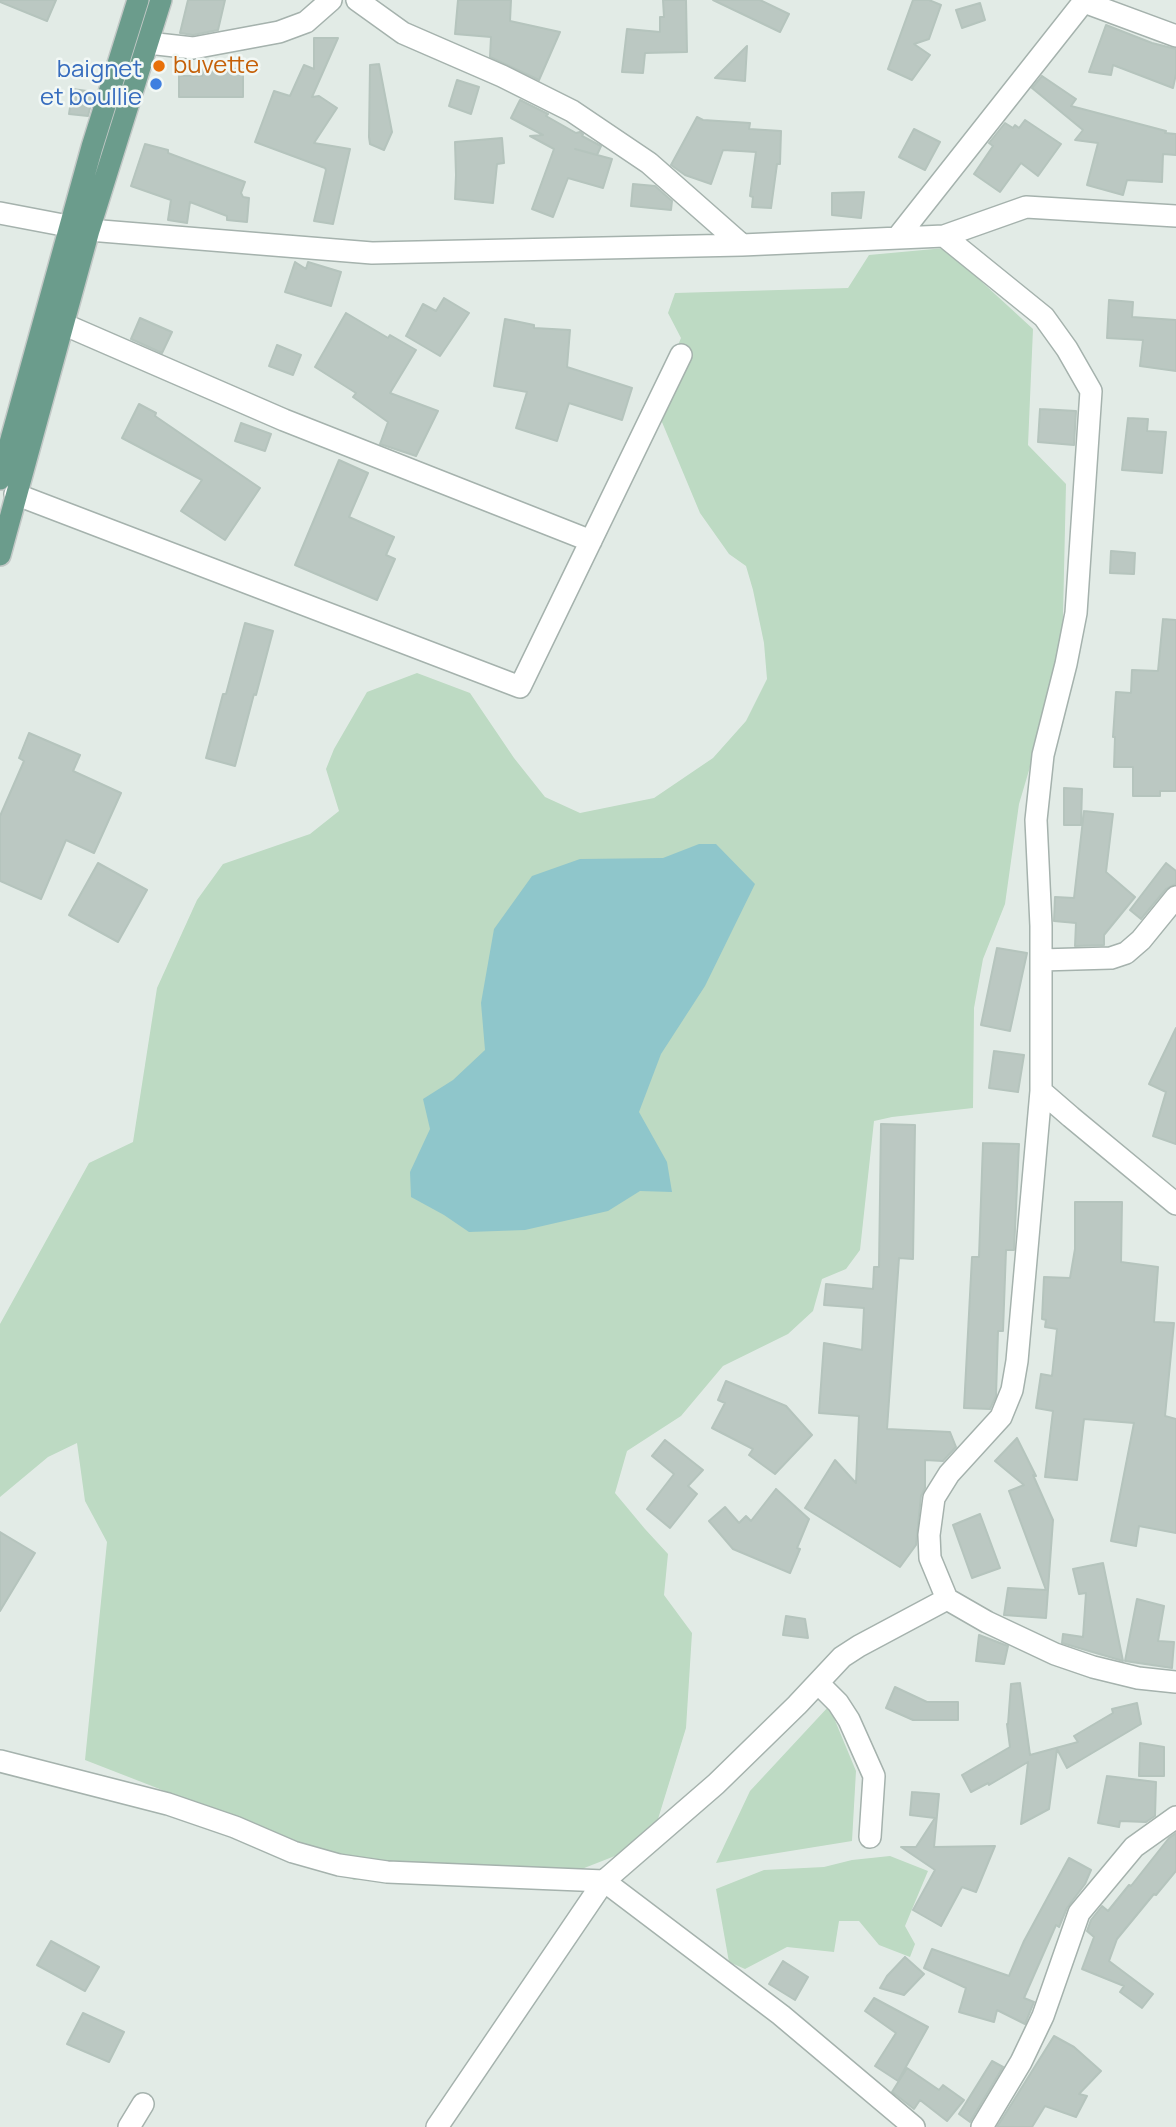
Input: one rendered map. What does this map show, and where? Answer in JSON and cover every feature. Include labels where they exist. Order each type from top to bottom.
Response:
[{"type":"main road","points":[[8,486],[63,324],[92,147],[138,0]]},
{"type":"main road","points":[[0,555],[8,486],[79,228],[148,43],[161,0]]},
{"type":"street","points":[[148,43],[193,48],[279,32],[306,22],[331,0]]},
{"type":"street","points":[[357,0],[403,33],[522,85],[581,117],[649,163],[742,245]]},
{"type":"street","points":[[897,238],[1084,1],[1176,36]]},
{"type":"street","points":[[0,213],[79,228],[372,253],[742,245],[944,236],[1026,207],[1176,216]]},
{"type":"street","points":[[944,236],[1044,317],[1091,391],[1076,613],[1043,755],[1036,820],[1041,926],[1041,1091],[1017,1361],[1012,1390],[1001,1417],[949,1474],[934,1497],[928,1547],[947,1599],[987,1622],[1055,1654],[1093,1667],[1138,1678],[1176,1682]]},
{"type":"street","points":[[63,324],[284,420],[591,541]]},
{"type":"street","points":[[8,486],[520,687],[681,355]]},
{"type":"street","points":[[1041,960],[1111,958],[1126,953],[1142,940],[1176,897]]},
{"type":"street","points":[[1041,1091],[1176,1204]]},
{"type":"street","points":[[438,2127],[604,1881],[716,1784],[842,1657],[947,1599]]},
{"type":"street","points":[[818,1683],[838,1703],[849,1720],[874,1776],[870,1837]]},
{"type":"street","points":[[0,1761],[168,1804],[235,1827],[293,1852],[340,1865],[387,1872],[604,1881],[781,2015],[914,2127]]},
{"type":"street","points":[[982,2127],[1021,2062],[1043,2016],[1079,1913],[1135,1847],[1176,1817]]},
{"type":"street","points":[[129,2127],[143,2104]]},
{"type":"green space","points":[[945,248],[1033,329],[1028,445],[1066,484],[1062,659],[1019,804],[1005,904],[983,959],[974,1008],[973,1108],[874,1121],[860,1250],[846,1269],[822,1279],[813,1311],[788,1334],[723,1366],[681,1416],[627,1451],[615,1493],[668,1554],[664,1595],[692,1633],[686,1728],[658,1819],[620,1854],[569,1874],[458,1865],[354,1880],[295,1855],[193,1802],[85,1760],[107,1542],[85,1501],[77,1443],[48,1457],[0,1497],[0,1324],[89,1163],[133,1142],[157,988],[197,900],[223,864],[310,834],[339,811],[326,769],[334,749],[367,692],[417,673],[470,693],[514,758],[545,797],[580,813],[654,798],[713,758],[746,721],[767,679],[764,643],[746,566],[729,554],[700,513],[654,403],[681,338],[668,313],[675,293],[848,288],[869,255]]},
{"type":"green space","points":[[829,1706],[856,1771],[852,1841],[716,1863],[750,1791]]},
{"type":"green space","points":[[890,1856],[928,1871],[905,1926],[915,1944],[910,1957],[879,1945],[859,1921],[839,1921],[834,1952],[787,1947],[745,1969],[729,1962],[716,1889],[764,1870],[824,1867],[852,1860]]},
{"type":"water","points":[[699,844],[716,844],[755,884],[705,986],[661,1054],[639,1112],[667,1162],[672,1192],[640,1191],[608,1211],[525,1230],[469,1232],[411,1197],[410,1172],[430,1129],[423,1099],[453,1080],[485,1050],[481,1003],[494,929],[532,876],[580,859],[663,858]]},
{"type":"building","points":[[0,0],[56,0],[47,21]]},
{"type":"building","points":[[188,0],[225,0],[218,30],[193,35],[180,33]]},
{"type":"building","points":[[458,0],[511,0],[510,21],[560,32],[539,80],[490,57],[491,37],[455,34]]},
{"type":"building","points":[[663,0],[686,0],[687,52],[645,53],[643,73],[622,72],[627,29],[660,32],[660,17],[664,17]]},
{"type":"building","points":[[713,0],[760,0],[789,14],[780,32]]},
{"type":"building","points":[[913,0],[929,0],[941,5],[929,39],[914,44],[930,55],[912,80],[888,69]]},
{"type":"building","points":[[980,3],[985,20],[962,28],[956,10]]},
{"type":"building","points":[[1106,25],[1152,43],[1176,49],[1173,88],[1113,65],[1111,75],[1089,72]]},
{"type":"building","points":[[314,38],[338,38],[312,97],[319,96],[337,108],[314,143],[350,149],[333,224],[314,221],[325,168],[255,142],[274,91],[290,96],[304,65],[314,69]]},
{"type":"building","points":[[747,46],[745,81],[715,78]]},
{"type":"building","points":[[379,64],[392,132],[384,150],[370,144],[369,137],[370,65]]},
{"type":"building","points":[[203,68],[243,69],[243,97],[179,97],[179,76],[202,76]]},
{"type":"building","points":[[1042,76],[1076,99],[1071,106],[1176,134],[1176,155],[1163,154],[1162,182],[1127,180],[1123,195],[1087,185],[1098,143],[1075,140],[1083,130],[1032,88]]},
{"type":"building","points":[[457,80],[479,87],[471,114],[449,106]]},
{"type":"building","points":[[73,89],[94,92],[88,116],[69,114]]},
{"type":"building","points":[[520,100],[548,114],[546,116],[576,133],[580,132],[582,136],[601,146],[597,155],[612,159],[603,188],[568,178],[553,217],[532,209],[554,149],[530,136],[543,135],[511,118]]},
{"type":"building","points":[[697,117],[703,120],[750,123],[749,129],[781,131],[780,164],[777,164],[771,208],[752,207],[753,197],[750,196],[756,152],[723,150],[711,184],[685,175],[671,165]]},
{"type":"building","points":[[1025,120],[1061,144],[1038,176],[1021,163],[1000,192],[974,174],[993,146],[989,143],[1005,123],[1019,128]]},
{"type":"building","points":[[914,129],[940,142],[925,170],[899,157]]},
{"type":"building","points":[[502,138],[504,163],[497,164],[493,203],[455,199],[455,142]]},
{"type":"building","points":[[145,144],[168,150],[168,153],[245,182],[241,193],[243,197],[249,198],[247,222],[227,220],[227,216],[190,202],[187,223],[168,220],[171,200],[131,186]]},
{"type":"building","points":[[633,184],[655,186],[672,201],[671,210],[631,206]]},
{"type":"building","points":[[864,192],[861,218],[832,215],[832,193]]},
{"type":"building","points":[[295,262],[306,269],[308,262],[341,272],[331,306],[285,292]]},
{"type":"building","points":[[444,298],[469,313],[440,356],[406,336],[423,304],[436,311]]},
{"type":"building","points":[[1109,300],[1133,302],[1132,317],[1176,320],[1176,371],[1140,366],[1143,340],[1107,338]]},
{"type":"building","points":[[346,313],[388,338],[390,335],[416,350],[390,393],[438,411],[416,456],[380,444],[388,422],[353,397],[356,393],[315,367]]},
{"type":"building","points":[[140,318],[172,332],[162,353],[131,339]]},
{"type":"building","points":[[505,319],[534,325],[534,328],[570,330],[567,367],[632,388],[622,420],[569,403],[557,441],[516,428],[527,392],[494,386]]},
{"type":"building","points":[[277,345],[301,355],[293,375],[269,366]]},
{"type":"building","points":[[139,404],[156,413],[155,416],[260,488],[225,540],[181,511],[202,480],[122,438]]},
{"type":"building","points":[[1040,409],[1076,411],[1074,445],[1038,442]]},
{"type":"building","points":[[1128,418],[1148,419],[1147,431],[1166,432],[1162,473],[1122,470]]},
{"type":"building","points":[[241,423],[271,434],[265,451],[235,441]]},
{"type":"building","points":[[339,460],[368,473],[349,517],[394,537],[386,555],[395,559],[377,600],[295,565]]},
{"type":"building","points":[[1111,551],[1135,553],[1134,574],[1110,573]]},
{"type":"building","points":[[1163,619],[1176,620],[1176,791],[1160,791],[1160,796],[1133,796],[1133,767],[1114,767],[1116,692],[1131,693],[1132,670],[1158,671]]},
{"type":"building","points":[[245,623],[273,631],[235,766],[206,758]]},
{"type":"building","points":[[29,733],[80,755],[73,771],[121,793],[94,853],[66,840],[41,899],[0,881],[0,816],[24,761],[19,758]]},
{"type":"building","points":[[1064,788],[1082,789],[1081,825],[1064,825]]},
{"type":"building","points":[[1084,811],[1113,814],[1106,872],[1135,897],[1104,935],[1104,945],[1075,946],[1076,923],[1054,921],[1055,897],[1074,898]]},
{"type":"building","points":[[98,863],[147,890],[118,942],[69,915]]},
{"type":"building","points":[[1166,863],[1176,871],[1176,884],[1166,889],[1141,919],[1130,910]]},
{"type":"building","points":[[997,948],[1027,953],[1010,1031],[981,1025]]},
{"type":"building","points":[[1176,1028],[1176,1144],[1153,1136],[1166,1092],[1149,1084]]},
{"type":"building","points":[[994,1051],[1024,1055],[1018,1092],[989,1088]]},
{"type":"building","points":[[881,1124],[915,1125],[913,1259],[899,1258],[887,1429],[950,1432],[956,1447],[943,1461],[925,1460],[925,1488],[921,1496],[916,1545],[900,1567],[805,1508],[835,1460],[856,1483],[859,1416],[819,1413],[824,1343],[862,1350],[864,1308],[824,1305],[826,1284],[873,1289],[874,1267],[879,1267]]},
{"type":"building","points":[[983,1143],[1019,1144],[1014,1250],[1006,1250],[1003,1331],[998,1331],[996,1396],[990,1409],[964,1408],[972,1257],[979,1257]]},
{"type":"building","points":[[1075,1202],[1122,1202],[1121,1262],[1158,1267],[1154,1322],[1174,1323],[1165,1416],[1176,1419],[1176,1533],[1139,1526],[1136,1546],[1111,1541],[1134,1423],[1084,1419],[1077,1480],[1045,1477],[1053,1411],[1036,1408],[1041,1374],[1052,1376],[1057,1329],[1045,1327],[1046,1320],[1042,1319],[1044,1277],[1070,1278],[1075,1249]]},
{"type":"building","points":[[726,1381],[786,1406],[812,1435],[775,1474],[749,1455],[753,1449],[712,1428],[725,1403],[718,1400]]},
{"type":"building","points":[[1017,1438],[1036,1476],[1033,1475],[1053,1520],[1046,1618],[1004,1615],[1008,1588],[1046,1590],[1009,1491],[1024,1485],[995,1461]]},
{"type":"building","points":[[665,1440],[703,1470],[688,1486],[697,1494],[670,1528],[647,1509],[674,1474],[652,1456]]},
{"type":"building","points":[[776,1489],[809,1519],[790,1573],[733,1549],[709,1521],[725,1507],[739,1523],[746,1516],[751,1521]]},
{"type":"building","points":[[980,1514],[1000,1568],[972,1578],[953,1525]]},
{"type":"building","points":[[0,1532],[35,1553],[0,1611]]},
{"type":"building","points":[[1103,1563],[1123,1661],[1062,1643],[1063,1634],[1083,1637],[1086,1593],[1079,1594],[1073,1569]]},
{"type":"building","points":[[1137,1599],[1164,1606],[1158,1641],[1174,1642],[1172,1668],[1125,1661]]},
{"type":"building","points":[[786,1616],[805,1619],[808,1638],[783,1635]]},
{"type":"building","points":[[979,1635],[1008,1646],[1004,1664],[976,1661]]},
{"type":"building","points":[[1020,1683],[1030,1755],[1078,1742],[1074,1736],[1113,1713],[1112,1709],[1137,1703],[1141,1724],[1067,1768],[1057,1749],[1049,1809],[1021,1824],[1028,1762],[989,1785],[988,1783],[971,1792],[962,1775],[1010,1747],[1007,1724],[1011,1684]]},
{"type":"building","points":[[895,1687],[927,1702],[958,1702],[958,1720],[913,1720],[886,1708]]},
{"type":"building","points":[[1140,1743],[1164,1747],[1164,1776],[1139,1776]]},
{"type":"building","points":[[1107,1776],[1156,1782],[1155,1816],[1146,1822],[1120,1821],[1119,1827],[1098,1823]]},
{"type":"building","points":[[912,1792],[939,1794],[934,1847],[995,1846],[976,1892],[962,1887],[941,1926],[913,1910],[935,1870],[901,1847],[916,1847],[935,1818],[910,1815]]},
{"type":"building","points":[[1176,1833],[1176,1871],[1117,1939],[1109,1961],[1153,1994],[1142,2008],[1120,1992],[1124,1986],[1082,1969],[1094,1937],[1087,1931],[1091,1920],[1102,1906],[1108,1911]]},
{"type":"building","points":[[1069,1858],[1091,1870],[1085,1884],[1067,1908],[1059,1927],[1056,1925],[1024,1998],[1034,2002],[1025,2024],[997,2010],[994,2022],[959,2012],[966,1988],[924,1968],[932,1949],[1009,1976],[1024,1941]]},
{"type":"building","points":[[51,1941],[99,1967],[85,1991],[37,1965]]},
{"type":"building","points":[[905,1957],[924,1974],[904,1995],[880,1988],[887,1976]]},
{"type":"building","points":[[783,1961],[808,1977],[795,2000],[769,1984]]},
{"type":"building","points":[[874,1998],[928,2027],[898,2081],[875,2066],[896,2033],[865,2011]]},
{"type":"building","points":[[83,2013],[124,2032],[109,2062],[67,2044]]},
{"type":"building","points":[[1054,2036],[1074,2047],[1101,2071],[1079,2094],[1087,2096],[1076,2117],[1045,2106],[1032,2127],[997,2127]]},
{"type":"building","points":[[992,2061],[1003,2067],[970,2122],[959,2114]]},
{"type":"building","points":[[907,2068],[939,2090],[943,2085],[964,2100],[947,2121],[920,2100],[914,2109],[892,2092]]},
{"type":"place","name":"buvette","points":[[159,66]]},
{"type":"place","name":"baignet et boullie","points":[[156,84]]}]
